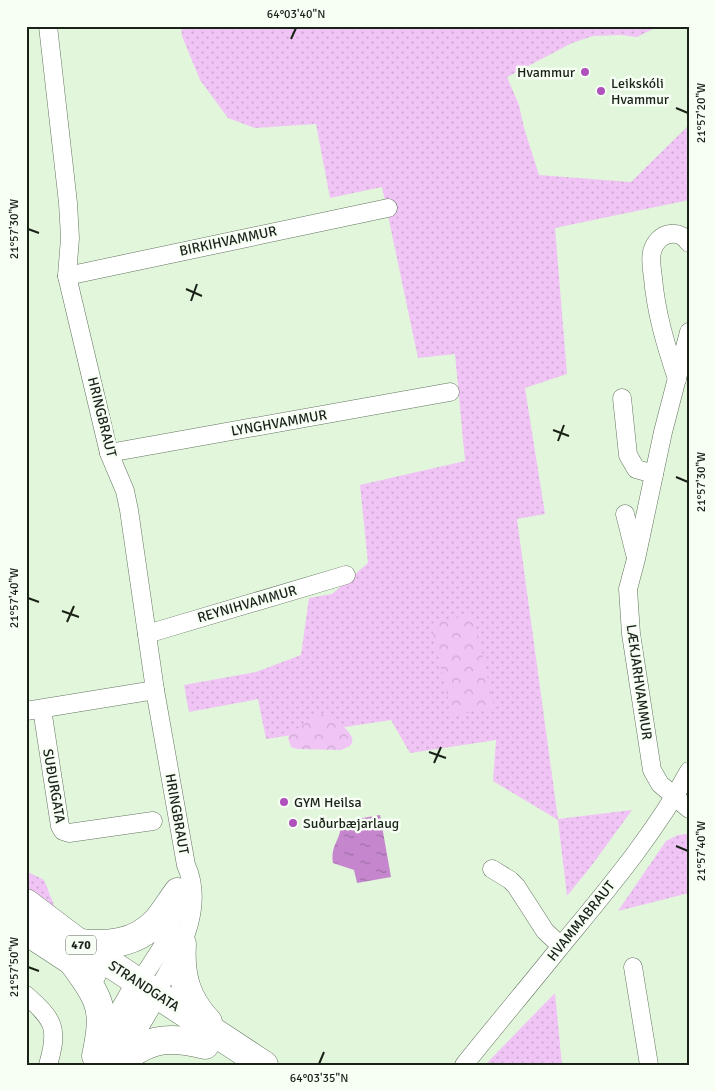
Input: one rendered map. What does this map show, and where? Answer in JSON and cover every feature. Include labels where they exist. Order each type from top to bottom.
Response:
[{"type":"main road","points":[[178,892],[157,921],[139,936],[126,941],[75,952],[100,1005],[104,1063],[142,1046],[168,1039],[214,1042],[202,1017],[190,999],[181,963],[182,944]]},
{"type":"main road","name":"STRANDGATA","points":[[26,903],[75,952],[214,1042],[264,1065]]},
{"type":"main road","name":"STRANDGATA","points":[[26,929],[37,938],[75,952]]},
{"type":"main road","name":"STRANDGATA","points":[[214,1042],[235,1065]]},
{"type":"street","name":"HRINGBRAUT","points":[[48,26],[68,204],[70,238],[67,276],[109,454],[122,484],[130,510],[155,690],[186,865],[192,878],[194,894],[190,919],[182,944],[142,996]]},
{"type":"street","name":"BIRKIHVAMMUR","points":[[67,276],[388,208]]},
{"type":"street","points":[[677,379],[663,338],[651,259],[655,245],[660,238],[667,234],[683,236],[689,244]]},
{"type":"street","name":"LÆKJARHVAMMUR","points":[[689,332],[628,590],[631,634],[652,770],[660,784],[689,809]]},
{"type":"street","name":"LYNGHVAMMUR","points":[[109,454],[450,392]]},
{"type":"street","points":[[622,398],[628,455],[636,469],[654,474]]},
{"type":"street","name":"LÆKJARHVAMMUR","points":[[625,514],[636,559]]},
{"type":"street","name":"REYNIHVAMMUR","points":[[147,634],[346,575]]},
{"type":"street","name":"SUÐURGATA","points":[[153,821],[69,833],[64,831],[60,826],[34,711],[155,690]]},
{"type":"street","name":"HVAMMABRAUT","points":[[464,1065],[645,841],[689,771]]},
{"type":"street","name":"HRINGBRAUT","points":[[142,996],[168,934],[186,865]]},
{"type":"street","points":[[492,869],[516,886],[545,931],[561,946]]},
{"type":"street","points":[[633,967],[649,1065]]},
{"type":"street","points":[[26,995],[48,1017],[54,1031],[54,1046],[48,1065]]},
{"type":"street","points":[[104,1063],[142,996]]},
{"type":"green space","points":[[181,26],[659,26],[637,37],[621,35],[593,36],[572,43],[507,77],[519,105],[524,128],[539,175],[631,182],[689,125],[689,200],[555,228],[567,374],[525,388],[545,514],[517,519],[558,819],[632,810],[567,896],[558,820],[493,781],[496,740],[410,753],[391,720],[266,739],[258,699],[189,712],[184,685],[256,672],[301,655],[309,598],[332,594],[368,563],[360,485],[465,461],[455,354],[418,358],[382,187],[330,198],[316,124],[255,128],[228,118],[200,80],[182,36]]},
{"type":"green space","points":[[473,614],[494,707],[452,716],[431,624]]},
{"type":"green space","points":[[323,713],[348,731],[352,739],[350,746],[341,750],[297,749],[291,747],[288,738],[291,732]]},
{"type":"green space","points":[[678,835],[689,835],[689,893],[618,911],[666,841]]},
{"type":"green space","points":[[26,871],[44,880],[58,915],[26,888]]},
{"type":"green space","points":[[555,993],[562,1065],[485,1065]]},
{"type":"water","points":[[380,815],[391,877],[357,883],[354,870],[333,863],[333,851],[340,833],[340,822]]},
{"type":"place","name":"Hvammur","points":[[585,72]]},
{"type":"place","name":"Leikskóli Hvammur","points":[[601,91]]},
{"type":"place","name":"GYM Heilsa","points":[[284,802]]},
{"type":"place","name":"Suðurbæjarlaug","points":[[293,823]]}]
